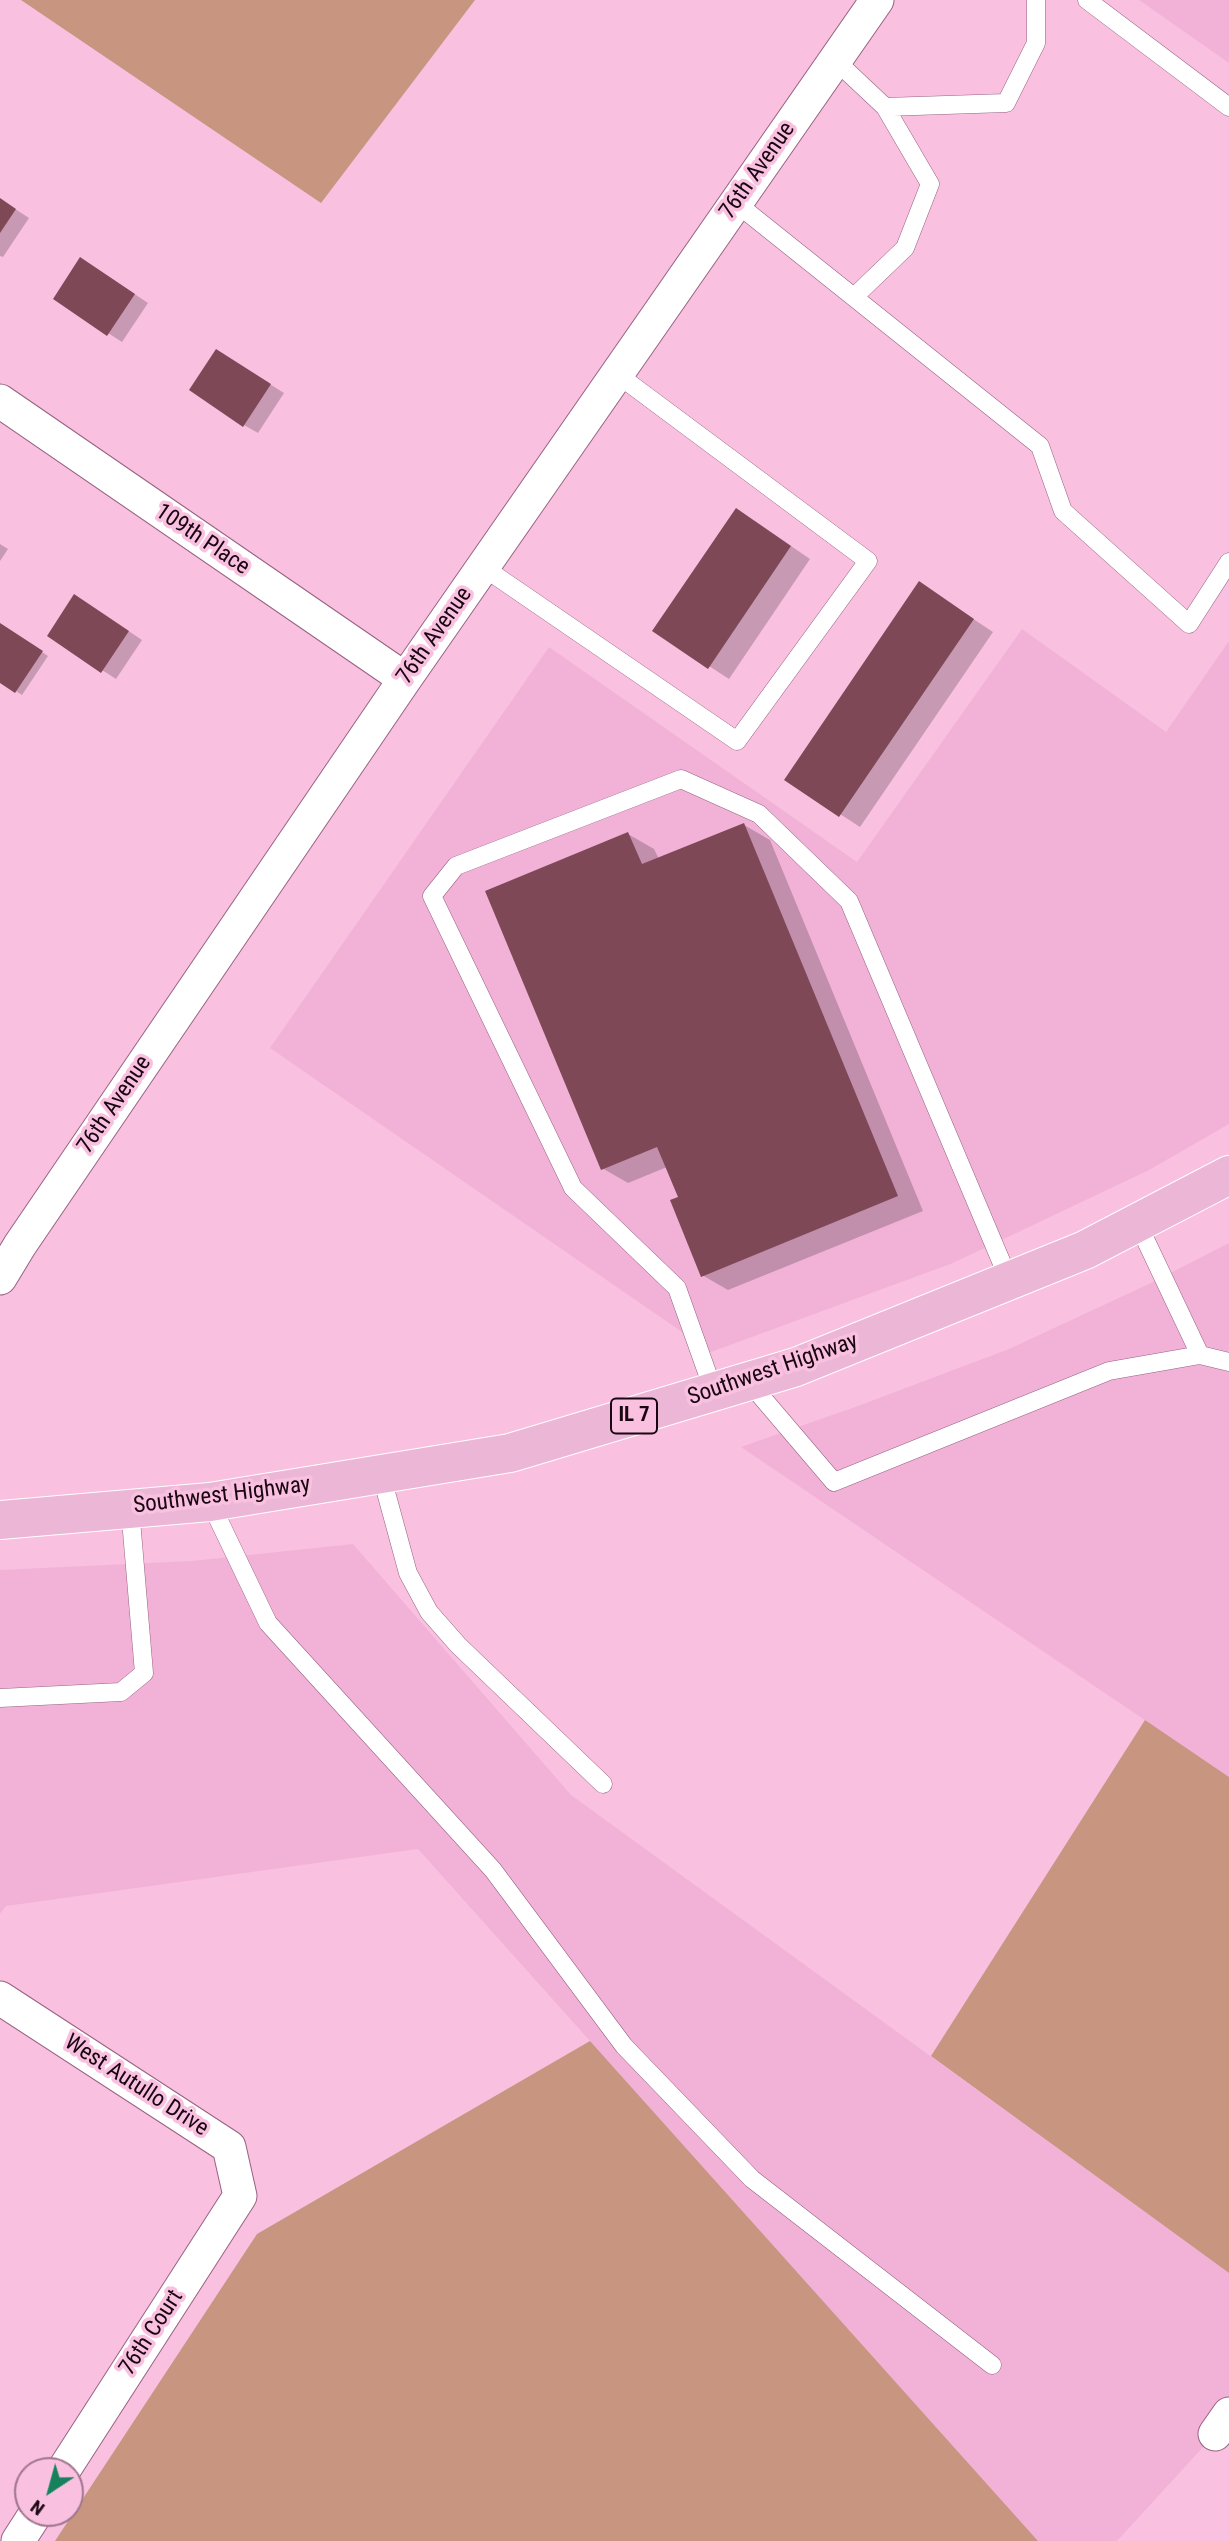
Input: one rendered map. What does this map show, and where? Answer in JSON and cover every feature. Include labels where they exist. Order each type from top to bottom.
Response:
[{"type":"main road","name":"Southwest Highway","points":[[0,1520],[210,1502],[510,1453],[796,1367],[1085,1250],[1229,1175]]},
{"type":"street","name":"76th Avenue","points":[[0,1278],[10,1238],[405,679],[877,0]]},
{"type":"street","name":"109th Place","points":[[0,401],[405,679]]},
{"type":"street","name":"West Autullo Drive","points":[[0,1998],[229,2147],[240,2196]]},
{"type":"street","name":"76th Court","points":[[72,2457],[240,2196]]},
{"type":"lane","points":[[885,107],[1006,103],[1035,43],[1036,0]]},
{"type":"lane","points":[[1087,0],[1229,107]]},
{"type":"lane","points":[[835,60],[885,107],[930,184],[905,248],[855,296]]},
{"type":"lane","points":[[736,203],[1040,446],[1063,511],[1189,624],[1229,562]]},
{"type":"lane","points":[[483,567],[737,740],[868,561],[617,374]]},
{"type":"lane","points":[[1009,1280],[849,901],[759,814],[681,779],[456,866],[432,896],[573,1188],[677,1288],[731,1387],[834,1482],[1109,1371],[1200,1356],[1229,1362]]},
{"type":"lane","points":[[1137,1222],[1200,1356]]},
{"type":"lane","points":[[381,1474],[408,1573],[429,1612],[458,1645],[603,1784]]},
{"type":"lane","points":[[210,1502],[268,1623],[493,1870],[624,2046],[752,2179],[992,2365]]},
{"type":"lane","points":[[0,1698],[121,1692],[144,1673],[130,1508]]},
{"type":"shaded area","points":[[21,0],[475,0],[321,203]]},
{"type":"shaded area","points":[[1139,0],[1229,0],[1229,63]]},
{"type":"shaded area","points":[[1022,629],[1166,732],[1229,641],[1229,1124],[1149,1170],[953,1263],[711,1352],[270,1048],[549,647],[857,862]]},
{"type":"shaded area","points":[[1229,1243],[1229,1777],[741,1447],[1009,1349],[1149,1284]]},
{"type":"shaded area","points":[[353,1544],[571,1795],[1229,2273],[1229,2414],[1215,2434],[1117,2541],[1038,2541],[418,1849],[6,1906],[0,1914],[0,1570],[192,1561]]},
{"type":"shaded area","points":[[1145,1720],[1229,1777],[1229,2273],[931,2056]]},
{"type":"shaded area","points":[[590,2041],[1038,2541],[55,2541],[64,2527],[84,2527],[84,2497],[257,2234]]},
{"type":"building","points":[[0,198],[16,209],[0,233]]},
{"type":"building","points":[[80,257],[135,294],[107,336],[53,299]]},
{"type":"building","points":[[216,349],[271,384],[243,427],[189,390]]},
{"type":"building","points":[[736,508],[791,546],[708,669],[652,631]]},
{"type":"building","points":[[919,581],[974,619],[839,817],[784,780]]},
{"type":"building","points":[[74,594],[129,631],[101,673],[47,636]]},
{"type":"building","points":[[0,623],[43,651],[15,693],[0,683]]},
{"type":"building","points":[[744,823],[898,1196],[701,1277],[670,1200],[678,1197],[657,1147],[601,1170],[485,891],[628,832],[642,864]]}]
